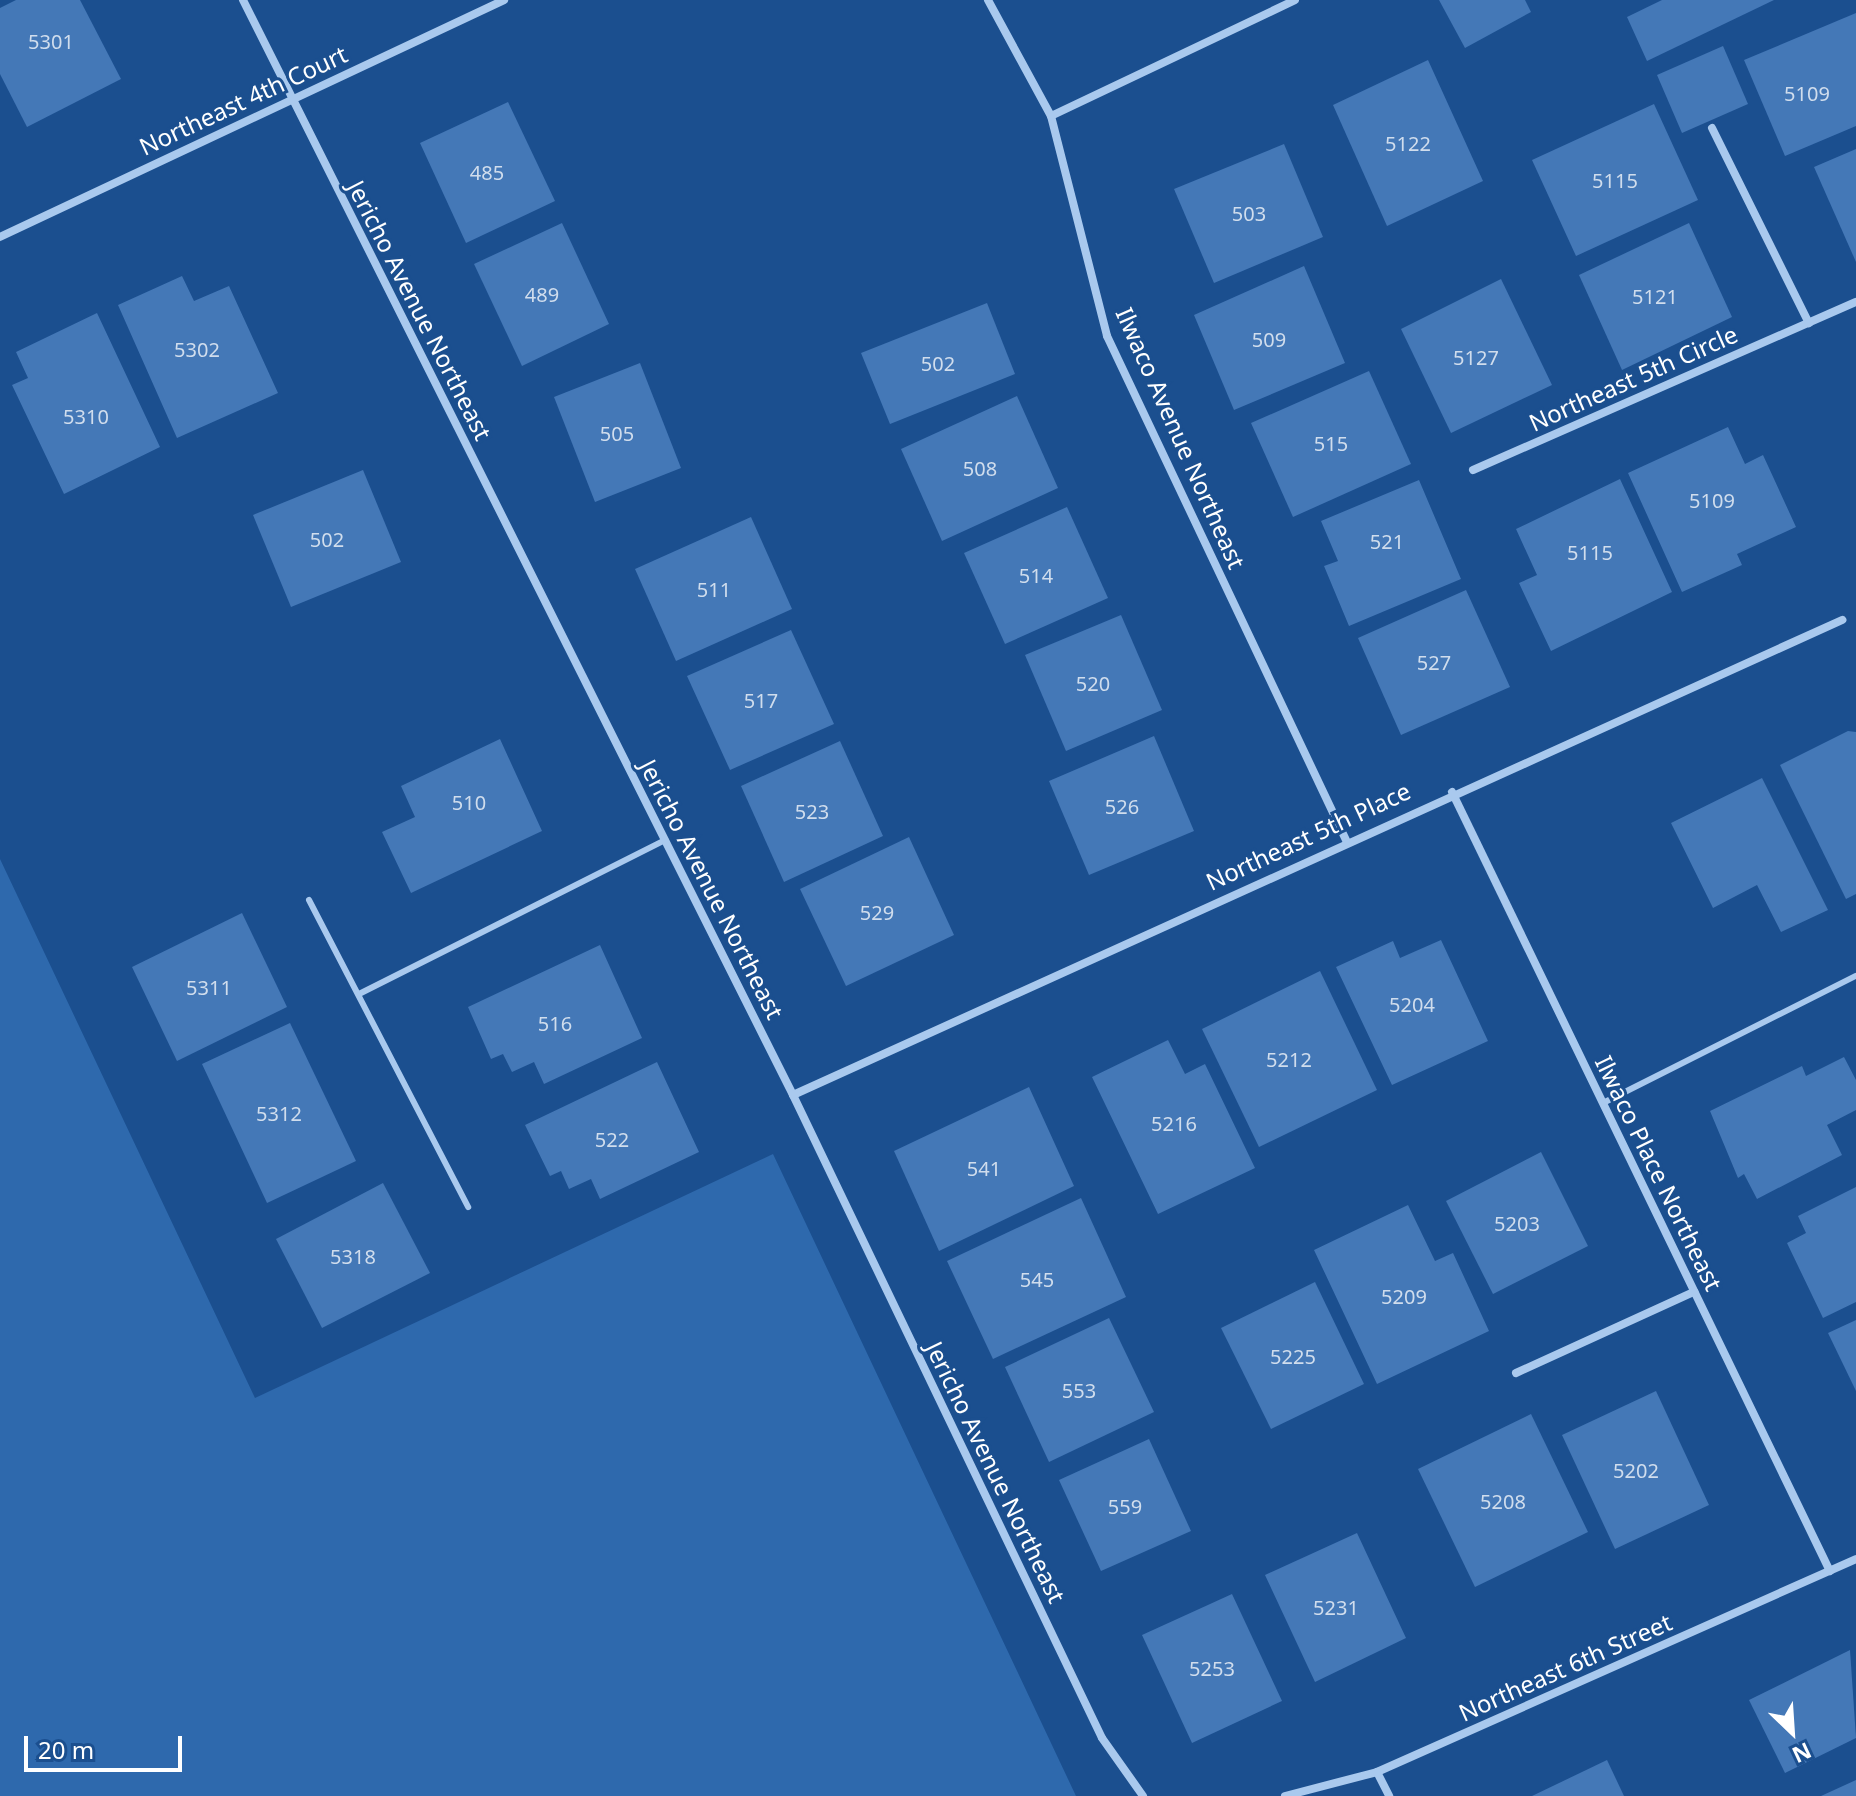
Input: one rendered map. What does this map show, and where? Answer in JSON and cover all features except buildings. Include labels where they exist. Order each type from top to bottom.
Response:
[{"type":"street","name":"Jericho Avenue Northeast","points":[[243,0],[793,1095],[1102,1738],[1143,1796]]},
{"type":"street","name":"Northeast 4th Court","points":[[0,237],[504,0]]},
{"type":"street","name":"Ilwaco Avenue Northeast","points":[[988,0],[1051,116],[1107,336],[1346,840]]},
{"type":"street","points":[[1051,116],[1295,0]]},
{"type":"street","points":[[1712,128],[1809,323]]},
{"type":"street","name":"Northeast 5th Circle","points":[[1473,470],[1856,302]]},
{"type":"street","name":"Northeast 5th Place","points":[[793,1095],[1452,792],[1842,620]]},
{"type":"street","name":"Ilwaco Place Northeast","points":[[1452,792],[1830,1571]]},
{"type":"street","points":[[1516,1373],[1694,1292]]},
{"type":"street","name":"Northeast 6th Street","points":[[1285,1796],[1377,1772],[1856,1559]]},
{"type":"street","points":[[1377,1772],[1389,1796]]},
{"type":"lane","points":[[359,994],[665,840]]},
{"type":"lane","points":[[309,900],[468,1207]]},
{"type":"lane","points":[[1603,1103],[1856,976]]},
{"type":"shaded area","points":[[0,859],[255,1398],[773,1154],[1076,1796],[0,1796]]}]
